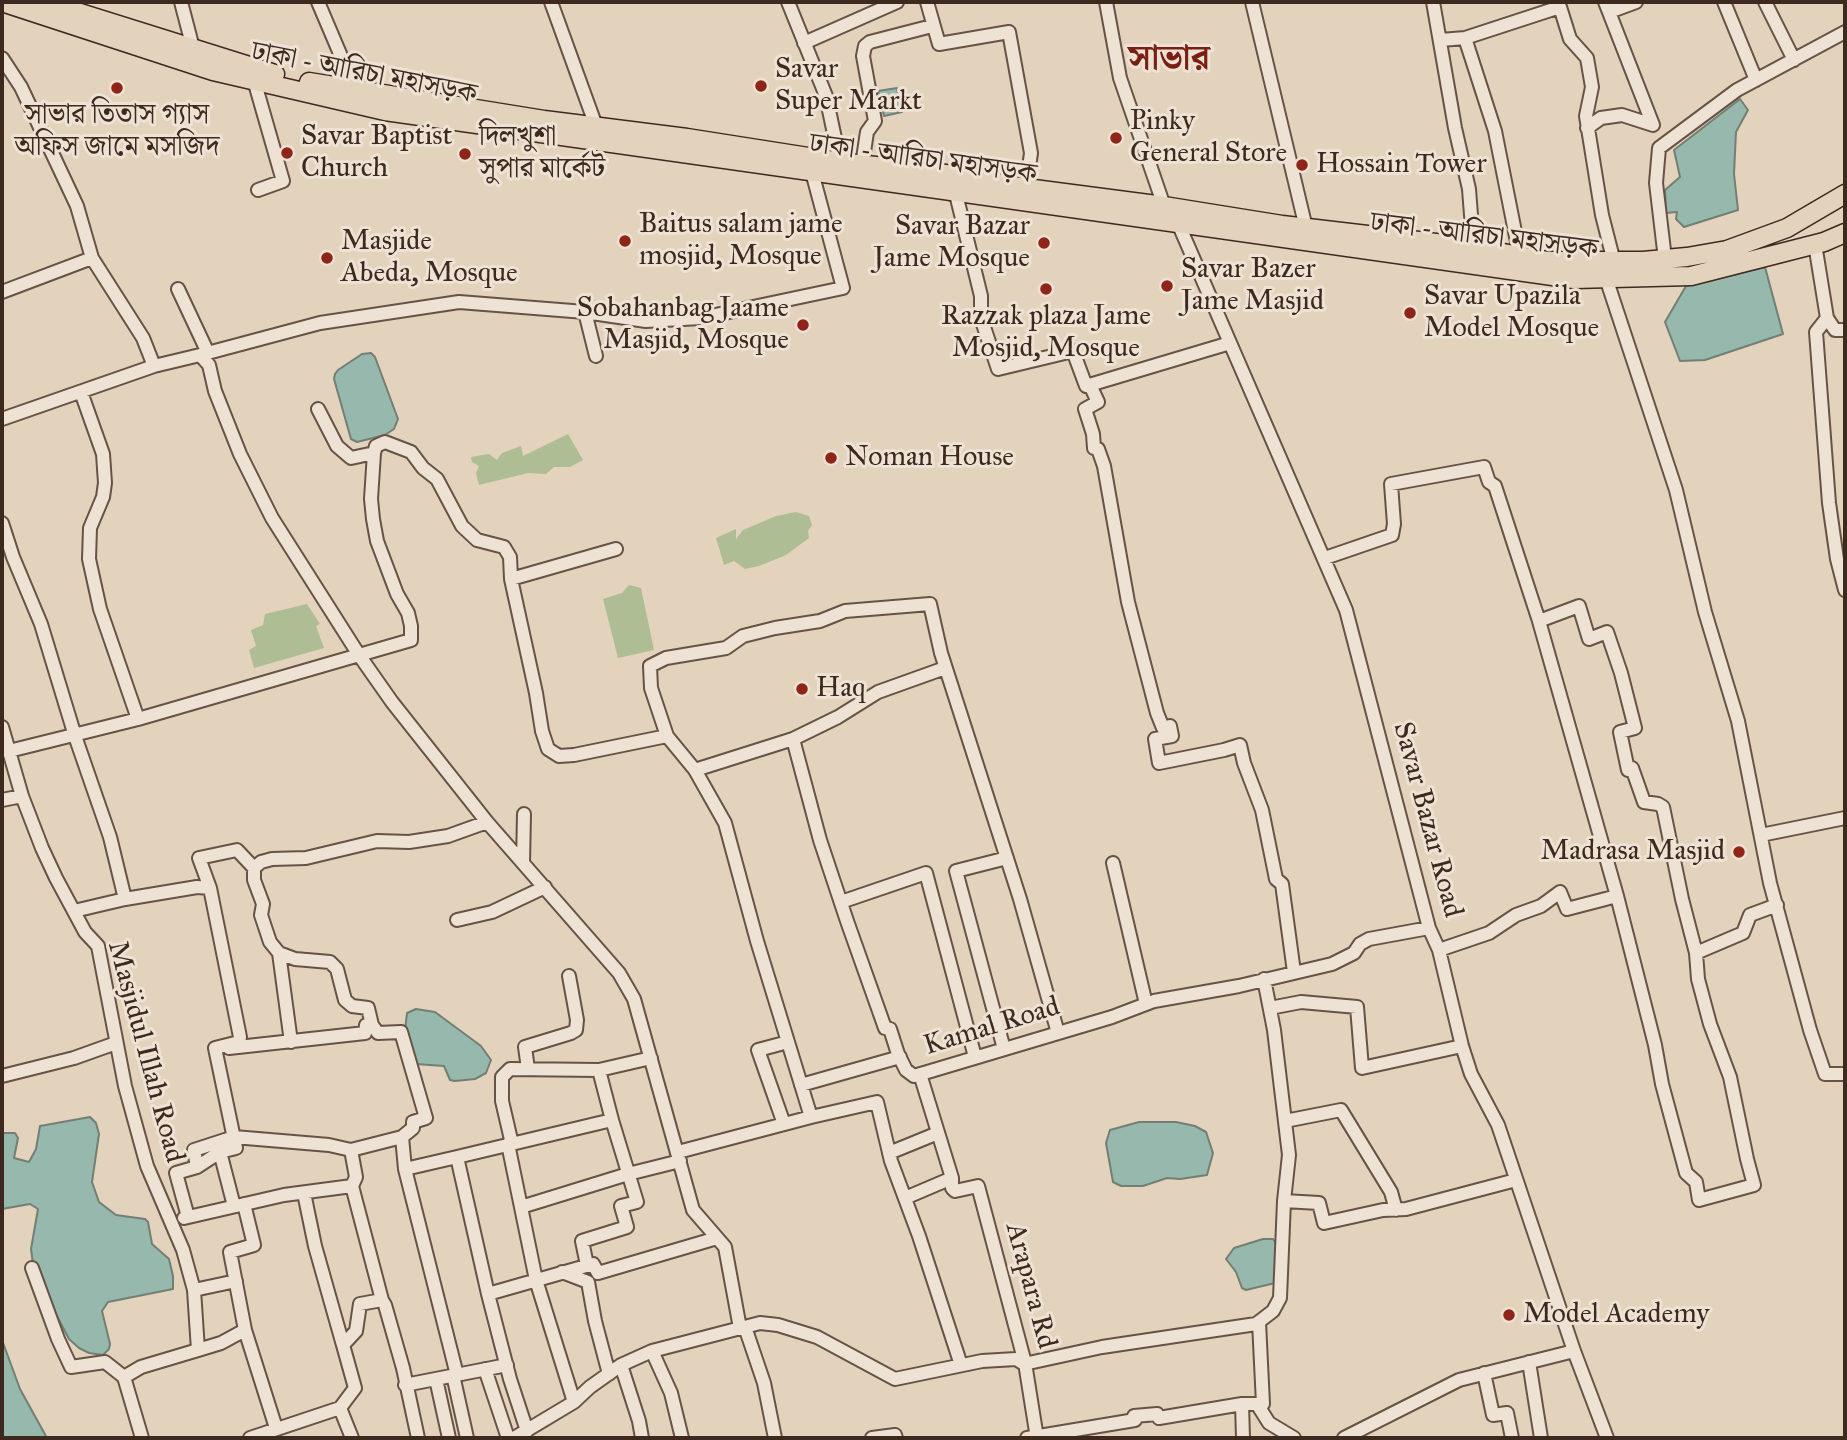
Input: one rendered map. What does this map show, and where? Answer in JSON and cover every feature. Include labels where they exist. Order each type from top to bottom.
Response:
[{"type":"highway","name":"ঢাকা - আরিচা মহাসড়ক","points":[[2,2],[213,71],[385,111],[1574,279],[1665,259],[1709,254],[1762,239],[1803,220],[1845,194]]},
{"type":"highway","name":"ঢাকা - আরিচা মহাসড়ক","points":[[45,2],[290,79],[840,162],[946,174],[1306,228],[1470,247],[1610,270],[1691,276],[1815,244],[1845,233]]},
{"type":"street","points":[[181,2],[193,48]]},
{"type":"street","points":[[318,2],[355,89]]},
{"type":"street","points":[[551,2],[596,126]]},
{"type":"street","points":[[788,2],[826,96],[840,162]]},
{"type":"street","points":[[804,43],[897,2]]},
{"type":"street","points":[[927,2],[939,44],[1009,32],[1031,153],[1026,188]]},
{"type":"street","points":[[1106,2],[1121,78],[1164,206]]},
{"type":"street","points":[[1252,2],[1306,228]]},
{"type":"street","points":[[1433,2],[1455,128],[1469,189],[1472,228],[1470,247]]},
{"type":"street","points":[[1587,128],[1601,118],[1622,115],[1653,125],[1607,7],[1636,2]]},
{"type":"street","points":[[1724,2],[1756,80]]},
{"type":"street","points":[[1765,2],[1794,60]]},
{"type":"street","points":[[1441,40],[1465,38],[1559,5],[1570,39],[1587,58],[1592,87],[1586,116],[1587,128],[1610,270],[1676,490],[1705,612],[1738,721],[1790,960],[1825,1074],[1844,1078]]},
{"type":"street","points":[[862,164],[867,132],[875,121],[863,56],[865,46],[881,39],[932,26]]},
{"type":"street","points":[[1665,259],[1656,183],[1659,148],[1737,90],[1845,32]]},
{"type":"street","points":[[1465,38],[1495,131],[1520,257]]},
{"type":"street","points":[[2,58],[21,87],[77,206],[92,258],[143,338],[154,366]]},
{"type":"street","points":[[254,80],[283,181],[258,190]]},
{"type":"street","points":[[2,419],[154,366],[320,323],[459,302],[585,312],[646,321],[701,318],[843,288],[812,172]]},
{"type":"street","points":[[955,190],[981,296],[981,318],[998,369],[1073,351],[1087,386],[1230,343]]},
{"type":"street","name":"Savar Bazar Road","points":[[1178,223],[1346,610],[1429,928],[1439,950],[1462,1046],[1471,1074],[1498,1125],[1574,1351],[1607,1438]]},
{"type":"street","points":[[1815,244],[1827,318],[1835,330],[1845,330]]},
{"type":"street","points":[[2,292],[92,258]]},
{"type":"street","points":[[178,289],[209,365],[215,391],[240,454],[272,518],[359,655],[391,702],[487,822],[619,973],[634,999],[693,1210],[724,1247],[743,1327],[764,1383],[775,1438]]},
{"type":"street","points":[[585,312],[596,356]]},
{"type":"street","points":[[1827,318],[1816,332],[1819,382],[1829,503],[1837,559],[1845,590]]},
{"type":"street","points":[[1090,385],[1098,402],[1085,409],[1093,434],[1094,448],[1098,449],[1104,466],[1128,602],[1157,713],[1163,728],[1170,726],[1172,736],[1155,739],[1159,763],[1240,745],[1262,810],[1276,878],[1282,884],[1294,972]]},
{"type":"street","points":[[81,392],[103,454],[105,483],[103,497],[90,528],[89,559],[100,609],[138,719]]},
{"type":"street","points":[[318,409],[337,446],[351,458],[374,453]]},
{"type":"street","points":[[9,751],[138,719],[411,640],[408,613],[397,594],[377,541],[371,499],[374,453],[376,446],[385,442],[411,452],[423,468],[437,479],[462,526],[477,540],[504,547],[510,557],[511,579],[548,749],[559,756],[575,755],[667,736]]},
{"type":"street","points":[[1325,558],[1392,535],[1394,524],[1391,484],[1484,467],[1489,482],[1495,486],[1539,621],[1617,896],[1686,1173],[1696,1182],[1699,1200],[1755,1185],[1730,1077],[1710,1024],[1698,979],[1696,953],[1663,807],[1644,802],[1632,768],[1628,770],[1620,732],[1635,728],[1621,673],[1606,632],[1589,639],[1579,606],[1539,621]]},
{"type":"street","points":[[2,523],[41,624],[75,736],[110,837],[125,900]]},
{"type":"street","points":[[511,579],[616,549]]},
{"type":"street","points":[[811,1117],[725,823],[695,770],[667,736],[651,688],[650,666],[666,658],[726,648],[743,636],[820,621],[845,611],[930,604],[946,668],[1007,858],[1058,1033]]},
{"type":"street","points":[[695,770],[793,739],[838,717],[877,692],[946,668]]},
{"type":"street","name":"Masjidul Illah Road","points":[[2,727],[22,796],[47,858],[85,932],[97,946],[125,1086],[148,1166],[183,1250],[194,1290],[198,1350]]},
{"type":"street","name":"Kamal Road","points":[[793,739],[820,840],[885,1028],[890,1029],[906,1070],[914,1076],[1146,1004],[1332,964],[1354,953],[1360,944],[1369,939],[1429,928]]},
{"type":"street","points":[[2,800],[22,796]]},
{"type":"street","points":[[523,863],[524,814]]},
{"type":"street","points":[[1761,835],[1845,818]]},
{"type":"street","points":[[254,868],[261,862],[272,859],[306,858],[377,841],[409,842],[448,836],[487,822]]},
{"type":"street","points":[[215,1048],[239,1042],[240,1037],[210,888],[199,858],[237,850],[254,868],[254,880],[263,904],[261,915],[270,942],[278,953],[291,1041]]},
{"type":"street","points":[[1004,1049],[956,871],[1007,858]]},
{"type":"street","points":[[1113,863],[1146,1004]]},
{"type":"street","points":[[841,902],[926,873],[975,1057]]},
{"type":"street","points":[[74,911],[197,887],[210,888]]},
{"type":"street","points":[[457,920],[492,912],[545,887]]},
{"type":"street","points":[[1439,950],[1489,933],[1516,915],[1541,906],[1560,892],[1567,909],[1617,896]]},
{"type":"street","points":[[1696,953],[1743,933],[1750,915],[1777,905]]},
{"type":"street","points":[[197,1167],[194,1150],[234,1138],[329,1145],[351,1150],[402,1136],[413,1128],[413,1122],[426,1118],[401,1032],[378,1033],[372,1025],[368,1008],[352,1006],[345,1000],[337,970],[330,962],[295,959],[278,953]]},
{"type":"street","points":[[528,1069],[524,1047],[576,1030],[569,976]]},
{"type":"street","points":[[514,1438],[574,1402],[621,1365],[652,1351],[760,1322],[817,1337],[895,1379],[961,1365],[1016,1359],[1025,1363],[1102,1347],[1259,1322],[1273,1311],[1280,1298],[1284,1201],[1289,1155],[1264,979]]},
{"type":"street","points":[[1270,1008],[1301,1002],[1357,1007],[1362,1068],[1462,1046]]},
{"type":"street","points":[[215,1048],[247,1047],[365,1033],[366,1025],[372,1025]]},
{"type":"street","points":[[784,1124],[758,1050],[788,1042]]},
{"type":"street","points":[[2,1076],[74,1058],[117,1043]]},
{"type":"street","points":[[215,1048],[236,1148],[220,1152],[197,1167],[176,1173],[186,1217],[352,1186]]},
{"type":"street","points":[[801,1085],[900,1057]]},
{"type":"street","points":[[574,1402],[536,1280],[502,1101],[502,1077],[510,1069],[599,1070],[651,1058]]},
{"type":"street","points":[[587,1265],[582,1241],[627,1227],[621,1206],[637,1202],[611,1120],[599,1070]]},
{"type":"street","points":[[905,1198],[952,1178],[920,1074]]},
{"type":"street","points":[[522,1207],[784,1124],[877,1102],[889,1153],[961,1365]]},
{"type":"street","points":[[1285,1121],[1341,1110],[1391,1192],[1396,1209]]},
{"type":"street","points":[[405,1169],[611,1120]]},
{"type":"street","points":[[889,1153],[938,1133]]},
{"type":"street","points":[[402,1136],[405,1169],[455,1375],[467,1438]]},
{"type":"street","points":[[351,1150],[356,1177],[352,1186],[418,1438]]},
{"type":"street","points":[[220,1152],[254,1245],[230,1252],[245,1330],[276,1428]]},
{"type":"street","points":[[457,1157],[488,1294],[527,1431]]},
{"type":"street","name":"Arapara Rd","points":[[952,1178],[952,1188],[955,1191],[978,1186],[1025,1363],[1033,1438]]},
{"type":"street","points":[[1284,1201],[1319,1203],[1324,1223],[1383,1210],[1406,1209],[1516,1180]]},
{"type":"street","points":[[250,1438],[340,1408],[355,1388],[315,1246],[304,1193]]},
{"type":"street","points":[[488,1294],[587,1265],[593,1264],[598,1273],[717,1238]]},
{"type":"street","points":[[32,1268],[71,1367],[105,1362],[124,1377],[142,1438]]},
{"type":"street","points":[[561,1272],[588,1282],[609,1374]]},
{"type":"street","points":[[194,1290],[236,1280]]},
{"type":"street","points":[[343,1345],[356,1331],[360,1304],[382,1300]]},
{"type":"street","points":[[1033,1438],[1135,1420],[1134,1416],[1157,1415],[1159,1418],[1242,1404],[1263,1404],[1259,1322]]},
{"type":"street","points":[[124,1377],[141,1367],[221,1343],[245,1330]]},
{"type":"street","points":[[652,1351],[671,1393],[682,1438]]},
{"type":"street","points":[[1344,1438],[1459,1380],[1574,1351]]},
{"type":"street","points":[[1529,1362],[1541,1438]]},
{"type":"street","points":[[405,1385],[507,1365]]},
{"type":"street","points":[[621,1365],[642,1438]]},
{"type":"street","points":[[485,1369],[508,1438]]},
{"type":"street","points":[[1484,1373],[1493,1415],[1507,1413],[1512,1438]]},
{"type":"street","points":[[436,1379],[449,1438]]},
{"type":"street","points":[[1242,1404],[1243,1438]]},
{"type":"street","points":[[1257,1404],[1269,1423],[1294,1438]]},
{"type":"street","points":[[340,1408],[352,1438]]},
{"type":"street","points":[[872,1438],[895,1435],[896,1438]]},
{"type":"green space","points":[[568,434],[583,460],[570,467],[554,467],[546,474],[528,473],[479,485],[476,473],[479,466],[472,462],[471,457],[489,454],[497,460],[502,453],[521,446],[523,456]]},
{"type":"green space","points":[[796,512],[809,516],[812,525],[808,531],[809,538],[786,555],[745,569],[734,561],[724,565],[716,538],[736,529],[736,539],[743,530],[776,516]]},
{"type":"green space","points":[[629,585],[641,588],[654,650],[618,658],[603,599],[622,593]]},
{"type":"green space","points":[[307,604],[320,624],[316,626],[324,648],[254,668],[249,650],[256,646],[251,630],[263,625],[265,614]]},
{"type":"water","points":[[897,88],[902,112],[884,116],[878,91]]},
{"type":"water","points":[[1740,99],[1748,110],[1736,132],[1734,174],[1738,210],[1684,227],[1676,219],[1677,212],[1666,213],[1665,190],[1680,177],[1674,150]]},
{"type":"water","points":[[1765,267],[1783,334],[1705,360],[1680,361],[1665,322],[1686,286]]},
{"type":"water","points":[[371,353],[375,357],[398,419],[394,429],[385,435],[357,442],[351,439],[334,379],[338,370],[362,354]]},
{"type":"water","points":[[416,1009],[435,1012],[481,1046],[491,1060],[486,1073],[475,1079],[455,1081],[450,1080],[444,1066],[416,1064],[405,1030],[407,1013]]},
{"type":"water","points":[[90,1117],[96,1123],[99,1134],[92,1182],[99,1202],[116,1215],[145,1219],[148,1222],[152,1244],[169,1259],[173,1276],[173,1289],[108,1302],[102,1311],[110,1344],[103,1355],[89,1353],[69,1339],[49,1301],[33,1264],[31,1249],[38,1209],[30,1204],[2,1209],[2,1133],[15,1133],[18,1138],[14,1158],[29,1162],[36,1149],[40,1126]]},
{"type":"water","points":[[1139,1122],[1176,1122],[1195,1126],[1206,1132],[1213,1153],[1207,1175],[1167,1178],[1143,1186],[1121,1186],[1113,1182],[1106,1143],[1110,1130]]},
{"type":"water","points":[[1263,1239],[1273,1239],[1277,1245],[1275,1283],[1246,1290],[1242,1288],[1236,1272],[1226,1259],[1234,1248]]},
{"type":"water","points":[[2,1340],[20,1389],[47,1438],[2,1438]]},
{"type":"place","name":"Savar Super Markt","points":[[761,86]]},
{"type":"place","name":"সাভার তিতাস গ্যাস অফিস জামে মসজিদ","points":[[117,88]]},
{"type":"place","name":"Pinky General Store","points":[[1116,138]]},
{"type":"place","name":"Savar Baptist Church","points":[[287,153]]},
{"type":"place","name":"দিলখুশা সুপার মার্কেট","points":[[465,154]]},
{"type":"place","name":"Hossain Tower","points":[[1302,165]]},
{"type":"place","name":"Baitus salam jame mosjid, Mosque","points":[[625,241]]},
{"type":"place","name":"Savar Bazar Jame Mosque","points":[[1044,243]]},
{"type":"place","name":"Masjide Abeda, Mosque","points":[[327,258]]},
{"type":"place","name":"Savar Bazer Jame Masjid","points":[[1167,286]]},
{"type":"place","name":"Razzak plaza Jame Mosjid, Mosque","points":[[1046,289]]},
{"type":"place","name":"Savar Upazila Model Mosque","points":[[1410,313]]},
{"type":"place","name":"Sobahanbag Jaame Masjid, Mosque","points":[[803,325]]},
{"type":"place","name":"Noman House","points":[[831,458]]},
{"type":"place","name":"Haq","points":[[802,689]]},
{"type":"place","name":"Madrasa Masjid","points":[[1739,852]]},
{"type":"place","name":"Model Academy","points":[[1509,1315]]},
{"type":"district","name":"সাভার","points":[[1169,60]]}]
